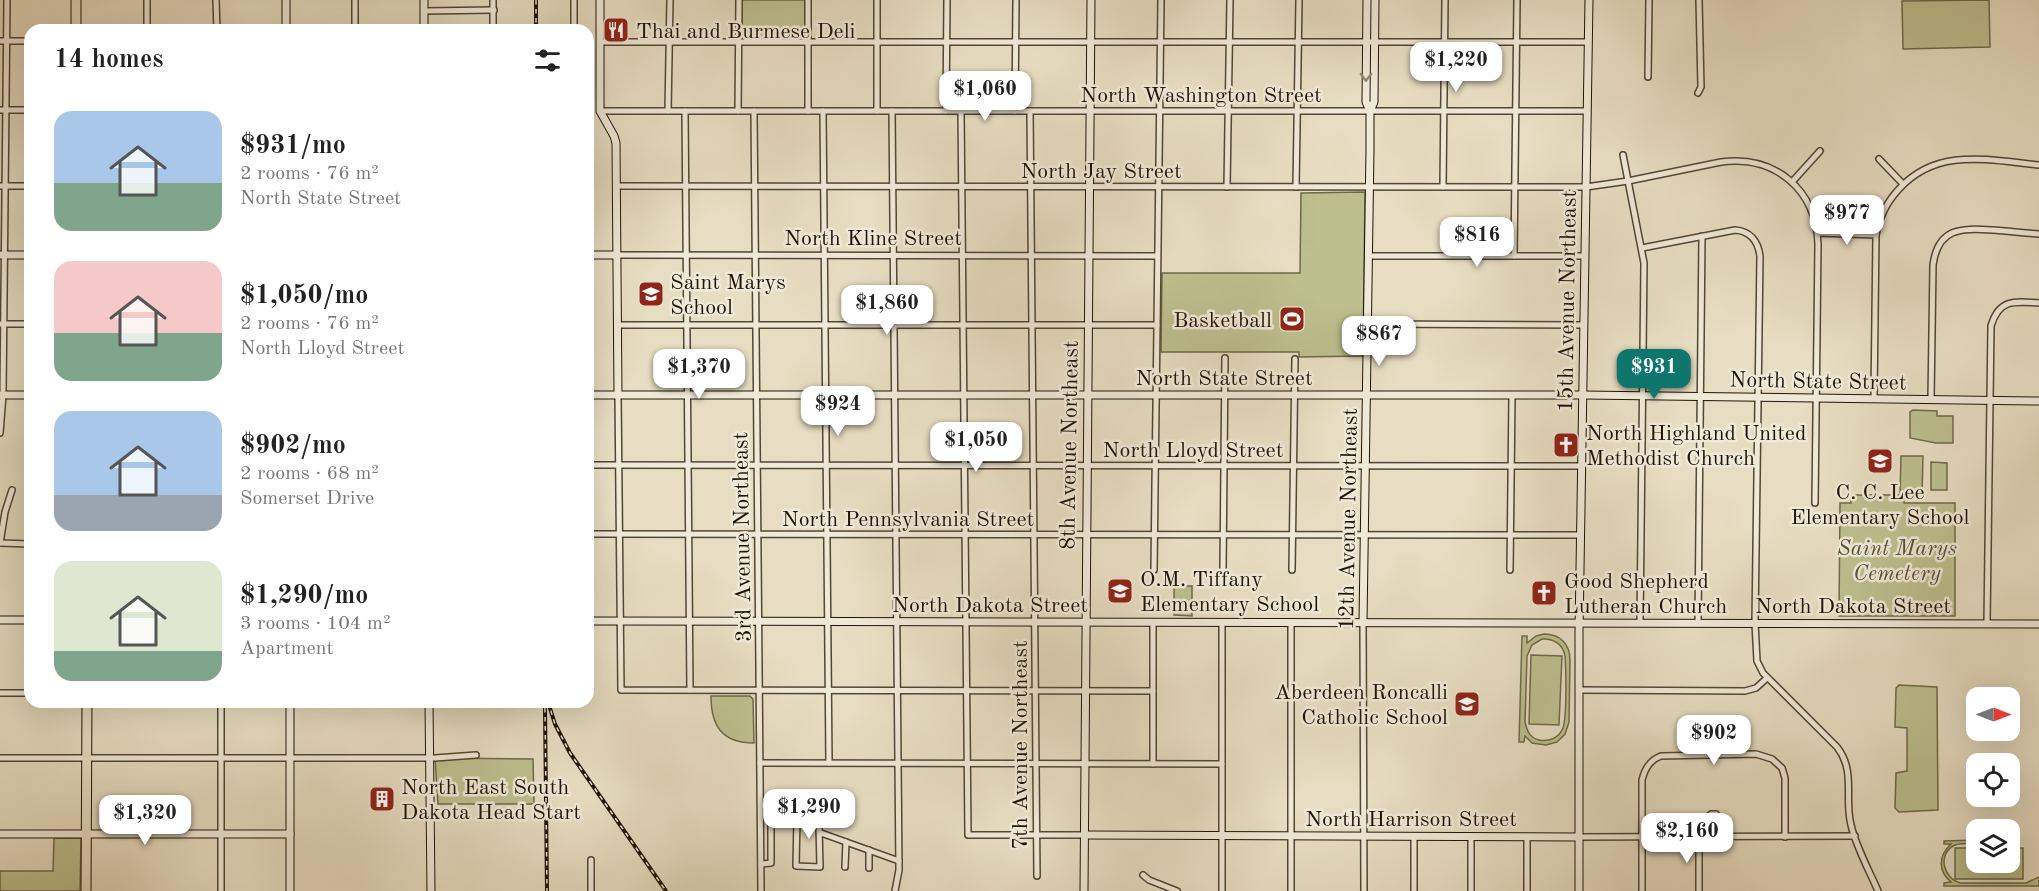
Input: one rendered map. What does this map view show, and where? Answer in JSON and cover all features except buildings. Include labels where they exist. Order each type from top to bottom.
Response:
[{"type":"highway","points":[[76,0],[76,24]]},
{"type":"highway","points":[[86,891],[87,708]]},
{"type":"street","points":[[0,433],[3,41],[7,0]]},
{"type":"street","points":[[147,0],[147,24]]},
{"type":"street","points":[[216,0],[217,24]]},
{"type":"street","points":[[286,0],[286,24]]},
{"type":"street","points":[[355,0],[355,24]]},
{"type":"street","points":[[424,0],[424,24]]},
{"type":"street","points":[[493,0],[493,24]]},
{"type":"street","points":[[574,0],[574,24]]},
{"type":"street","points":[[600,0],[600,111],[615,139],[621,690],[1153,691]]},
{"type":"street","points":[[668,111],[670,0]]},
{"type":"street","points":[[738,111],[739,0]]},
{"type":"street","points":[[808,0],[808,111]]},
{"type":"street","points":[[877,111],[878,0]]},
{"type":"street","points":[[946,111],[947,0]]},
{"type":"street","points":[[1015,111],[1016,0]]},
{"type":"street","name":"8th Avenue Northeast","points":[[1084,891],[1091,0]]},
{"type":"street","points":[[1154,570],[1161,0]]},
{"type":"street","points":[[1227,187],[1230,0]]},
{"type":"street","points":[[1296,187],[1299,0]]},
{"type":"street","name":"12th Avenue Northeast","points":[[1367,0],[1371,42]]},
{"type":"street","name":"12th Avenue Northeast","points":[[1364,891],[1363,623],[1370,111],[1366,102],[1375,0]]},
{"type":"street","points":[[1443,187],[1446,0]]},
{"type":"street","points":[[1514,256],[1517,0]]},
{"type":"street","name":"15th Avenue Northeast","points":[[1579,891],[1579,690],[1588,0]]},
{"type":"street","points":[[1648,77],[1649,0]]},
{"type":"street","points":[[1698,93],[1701,87],[1699,0]]},
{"type":"street","points":[[424,11],[494,10]]},
{"type":"street","points":[[3,41],[24,41]]},
{"type":"street","points":[[600,42],[1588,42]]},
{"type":"street","points":[[3,110],[24,110]]},
{"type":"street","name":"North Washington Street","points":[[600,111],[1587,111]]},
{"type":"street","points":[[685,111],[690,690]]},
{"type":"street","name":"3rd Avenue Northeast","points":[[754,111],[761,891]]},
{"type":"street","points":[[823,111],[829,763]]},
{"type":"street","points":[[892,111],[899,861],[895,891]]},
{"type":"street","points":[[961,111],[968,764]]},
{"type":"street","name":"7th Avenue Northeast","points":[[1030,111],[1037,876]]},
{"type":"street","points":[[1815,504],[1818,233],[1810,205],[1792,182],[1820,151]]},
{"type":"street","points":[[1623,155],[1642,248],[1644,270],[1640,623]]},
{"type":"street","points":[[1879,159],[1903,184]]},
{"type":"street","points":[[1875,398],[1876,235],[1887,206],[1903,184],[1921,171],[1947,160],[1970,159],[2039,165]]},
{"type":"street","name":"North Jay Street","points":[[616,186],[1586,187],[1735,160],[1753,162],[1767,167],[1792,182]]},
{"type":"street","points":[[3,186],[24,186]]},
{"type":"street","points":[[1931,399],[1933,265],[1938,246],[1945,237],[1963,229],[2039,234]]},
{"type":"street","points":[[1642,248],[1740,231],[1747,233],[1757,242],[1760,256],[1755,623],[1757,661],[1767,678],[1844,756],[1849,777],[1850,823],[1878,891]]},
{"type":"street","points":[[1818,233],[1876,235]]},
{"type":"street","points":[[1698,623],[1702,236]]},
{"type":"street","points":[[2,255],[24,255]]},
{"type":"street","name":"North Kline Street","points":[[594,255],[1157,256]]},
{"type":"street","points":[[1368,256],[1585,256]]},
{"type":"street","points":[[1987,623],[1990,340],[1993,317],[2000,308],[2012,302],[2039,303]]},
{"type":"street","points":[[2,324],[24,324]]},
{"type":"street","points":[[1368,324],[1584,325]]},
{"type":"street","points":[[617,325],[1156,325]]},
{"type":"street","points":[[1223,570],[1225,358]]},
{"type":"street","points":[[1292,570],[1294,359]]},
{"type":"street","points":[[1,395],[24,395]]},
{"type":"street","name":"North State Street","points":[[594,395],[1583,395],[2039,401]]},
{"type":"street","points":[[1510,570],[1512,395]]},
{"type":"street","name":"North Lloyd Street","points":[[594,465],[1582,466]]},
{"type":"street","points":[[12,490],[4,512],[0,543],[24,544]]},
{"type":"street","name":"North Pennsylvania Street","points":[[594,534],[1581,535]]},
{"type":"street","points":[[0,620],[24,620]]},
{"type":"street","name":"North Dakota Street","points":[[594,621],[2039,624]]},
{"type":"street","points":[[1153,622],[1153,764]]},
{"type":"street","points":[[1222,622],[1222,891]]},
{"type":"street","points":[[1291,622],[1291,891]]},
{"type":"street","points":[[1579,690],[1745,691],[1756,688],[1767,678]]},
{"type":"street","points":[[0,693],[24,693]]},
{"type":"street","points":[[221,708],[221,891]]},
{"type":"street","points":[[290,708],[290,891]]},
{"type":"street","points":[[429,708],[431,891]]},
{"type":"street","points":[[1642,891],[1642,780],[1653,760],[1666,755],[1756,754],[1772,759],[1784,772],[1786,783],[1785,837]]},
{"type":"street","points":[[0,758],[290,759],[430,758],[476,755]]},
{"type":"street","points":[[760,763],[1222,764]]},
{"type":"street","name":"North Harrison Street","points":[[968,764],[968,835],[1855,836]]},
{"type":"street","points":[[761,805],[797,817],[819,826],[821,833],[820,867],[796,866],[797,817]]},
{"type":"street","points":[[761,864],[771,863],[771,808]]},
{"type":"street","points":[[1707,837],[1707,818],[1711,814],[1716,814],[1722,820],[1722,837]]},
{"type":"street","points":[[821,833],[899,861]]},
{"type":"street","points":[[0,834],[290,834]]},
{"type":"street","points":[[1414,836],[1414,891]]},
{"type":"street","points":[[1471,836],[1471,891]]},
{"type":"street","points":[[1527,837],[1527,891]]},
{"type":"street","points":[[1699,837],[1699,891]]},
{"type":"street","points":[[845,867],[846,842]]},
{"type":"street","points":[[869,850],[869,868]]},
{"type":"street","points":[[591,860],[591,891]]},
{"type":"street","points":[[1143,875],[1149,880],[1177,891]]},
{"type":"green space","points":[[742,0],[806,0],[806,39],[742,39]]},
{"type":"green space","points":[[1989,0],[1990,47],[1903,49],[1902,1]]},
{"type":"green space","points":[[1365,192],[1363,356],[1299,357],[1299,352],[1161,352],[1162,273],[1300,273],[1301,193]]},
{"type":"green space","points":[[1913,410],[1937,411],[1937,416],[1953,416],[1953,443],[1936,443],[1910,438],[1910,412]]},
{"type":"green space","name":"Saint Marys Cemetery","points":[[1901,456],[1923,456],[1922,495],[1904,495],[1904,503],[1955,503],[1955,616],[1839,616],[1840,503],[1851,503],[1851,495],[1900,495]]},
{"type":"green space","points":[[1931,462],[1947,463],[1947,490],[1931,490]]},
{"type":"green space","points":[[1174,586],[1192,586],[1192,616],[1174,615]]},
{"type":"green space","points":[[1550,634],[1559,638],[1566,645],[1570,654],[1569,722],[1565,734],[1557,742],[1546,745],[1532,743],[1525,736],[1524,742],[1519,742],[1522,636],[1527,636],[1527,643],[1536,636]],"holes":[[[1546,639],[1554,641],[1562,648],[1566,671],[1563,728],[1550,740],[1536,739],[1531,736],[1525,722],[1527,656],[1532,645]]]},
{"type":"green space","points":[[1531,655],[1562,656],[1559,725],[1529,724]]},
{"type":"green space","points":[[1899,685],[1937,687],[1938,810],[1899,812],[1895,808],[1896,773],[1907,771],[1907,728],[1895,727],[1896,688]]},
{"type":"green space","points":[[711,696],[750,696],[753,699],[754,743],[734,740],[720,731],[713,716]]},
{"type":"green space","points":[[435,758],[533,759],[534,804],[438,804]]},
{"type":"green space","points":[[54,838],[81,838],[80,891],[0,891],[0,871],[53,871]]},
{"type":"green space","points":[[1966,840],[1966,844],[1953,846],[1945,855],[1945,867],[1955,881],[1961,883],[2026,883],[2039,877],[2039,886],[1944,886],[1944,883],[1951,882],[1944,873],[1941,863],[1944,853],[1951,844],[1944,844],[1944,841]]},
{"type":"green space","points":[[1955,848],[1966,848],[1966,873],[2020,873],[2020,848],[2023,848],[2023,879],[1955,879]]},
{"type":"railway","points":[[536,0],[536,24]]},
{"type":"railway","points":[[545,708],[547,891]]},
{"type":"railway","points":[[550,708],[555,724],[570,753],[666,891]]},
{"type":"place","name":"Thai and Burmese Deli","points":[[616,30]]},
{"type":"place","name":"Saint Marys School","points":[[651,294]]},
{"type":"place","name":"Basketball","points":[[1292,319]]},
{"type":"place","name":"North Highland United Methodist Church","points":[[1566,445]]},
{"type":"place","name":"C. C. Lee Elementary School","points":[[1880,461]]},
{"type":"place","name":"O.M. Tiffany Elementary School","points":[[1120,591]]},
{"type":"place","name":"Good Shepherd Lutheran Church","points":[[1544,593]]},
{"type":"place","name":"Aberdeen Roncalli Catholic School","points":[[1467,704]]},
{"type":"place","name":"North East South Dakota Head Start","points":[[382,799]]}]
